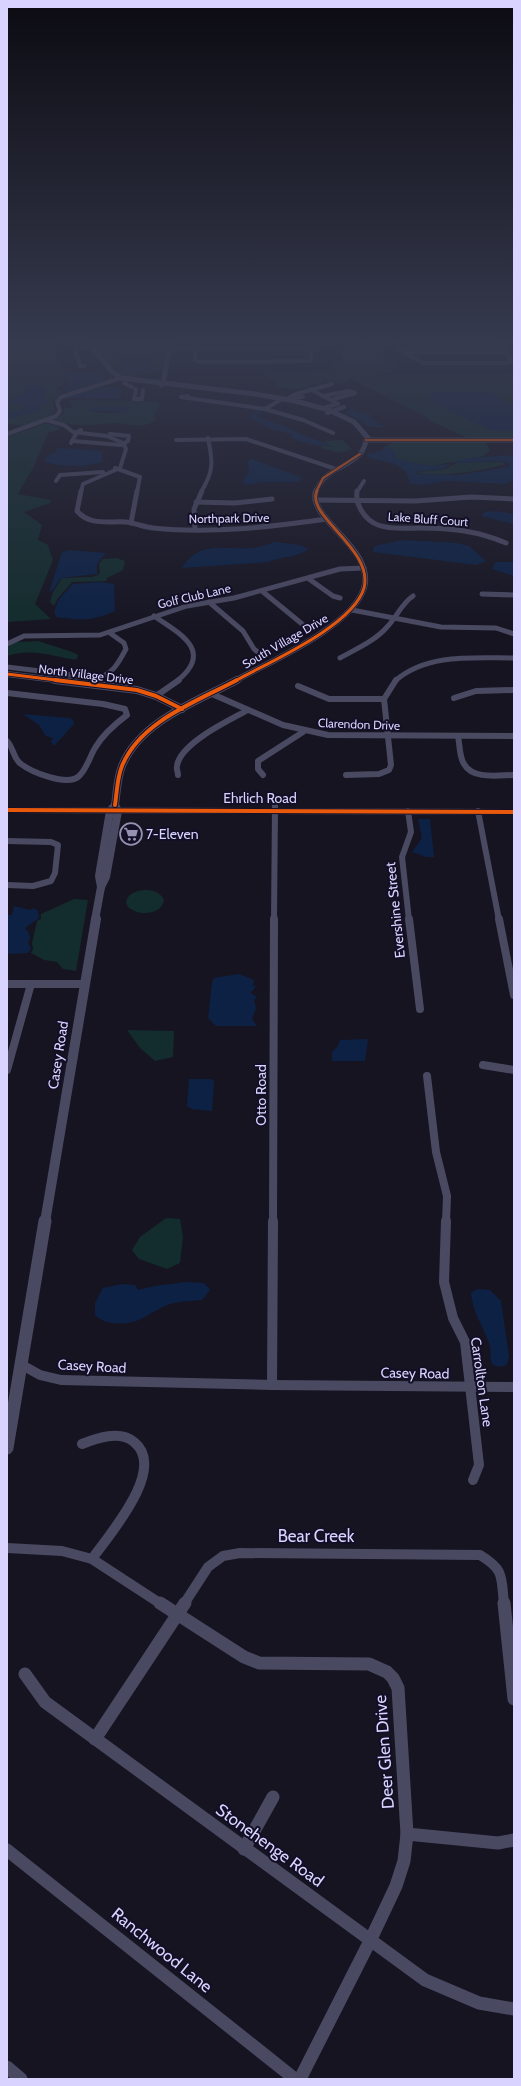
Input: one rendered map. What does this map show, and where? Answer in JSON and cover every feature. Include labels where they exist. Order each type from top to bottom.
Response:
[{"type":"main road","name":"Ehrlich Road","points":[[7,804],[114,809]]},
{"type":"main road","points":[[377,810],[380,808],[424,809],[439,806]]},
{"type":"main road","name":"Ehrlich Road","points":[[7,810],[514,806]]},
{"type":"main road","name":"Ehrlich Road","points":[[275,808],[514,812]]},
{"type":"street","points":[[73,439],[72,442],[121,445],[128,439]]},
{"type":"street","points":[[115,439],[123,443],[126,449],[120,468]]},
{"type":"street","points":[[176,440],[186,439]]},
{"type":"street","points":[[195,530],[193,515],[196,502],[208,483],[212,469],[212,457],[208,439]]},
{"type":"street","points":[[250,439],[336,469]]},
{"type":"street","points":[[514,440],[366,440],[366,445],[360,454],[324,478],[318,487],[315,500],[356,499],[416,501],[471,497],[514,499]]},
{"type":"street","points":[[56,481],[60,475],[61,468]]},
{"type":"street","points":[[60,475],[104,472],[114,468],[120,468],[140,477],[131,523]]},
{"type":"street","name":"Northpark Drive","points":[[120,468],[83,484],[77,511],[80,515],[94,521],[131,523],[158,528],[195,530],[271,527],[327,519]]},
{"type":"street","points":[[356,499],[357,490],[364,481]]},
{"type":"street","points":[[196,502],[235,503],[272,499]]},
{"type":"street","name":"Lake Bluff Court","points":[[356,499],[358,506],[374,523],[379,526],[464,530],[488,535],[506,543]]},
{"type":"street","name":"South Village Drive","points":[[114,809],[119,774],[130,752],[153,727],[182,709],[326,631],[352,610],[364,589],[364,568],[356,553],[320,510],[315,500]]},
{"type":"street","name":"Golf Club Lane","points":[[7,644],[19,637],[24,636],[89,636],[110,633],[154,616],[209,602],[262,591],[340,569],[364,568]]},
{"type":"street","points":[[308,579],[333,596],[340,598]]},
{"type":"street","points":[[262,591],[300,624],[307,628]]},
{"type":"street","points":[[482,594],[514,595]]},
{"type":"street","points":[[340,658],[375,638],[395,619],[407,599],[413,596]]},
{"type":"street","points":[[209,602],[243,631],[254,649],[259,653]]},
{"type":"street","points":[[352,610],[395,619],[441,626],[496,628],[514,634]]},
{"type":"street","points":[[154,616],[185,638],[192,646],[194,655],[192,665],[186,674],[156,696]]},
{"type":"street","points":[[7,667],[98,678],[106,677],[112,674],[126,649],[124,643],[110,633]]},
{"type":"street","points":[[346,775],[378,774],[389,770],[391,766],[384,699],[387,689],[393,682],[411,668],[426,662],[446,659],[514,658]]},
{"type":"street","name":"North Village Drive","points":[[7,674],[116,687],[156,696],[182,709]]},
{"type":"street","points":[[298,686],[329,699],[384,699]]},
{"type":"street","points":[[454,698],[469,692],[514,690]]},
{"type":"street","points":[[7,693],[103,704],[125,709],[127,715],[98,742],[80,775],[76,778],[54,779],[20,764],[15,758],[14,749],[7,741]]},
{"type":"street","name":"Clarendon Drive","points":[[212,694],[282,726],[303,732],[328,735],[514,736]]},
{"type":"street","points":[[178,775],[176,770],[177,764],[188,748],[207,733],[248,710]]},
{"type":"street","points":[[263,775],[258,769],[258,761],[303,732]]},
{"type":"street","points":[[458,736],[464,764],[468,769],[489,775],[514,775]]},
{"type":"street","name":"Otto Road","points":[[272,1385],[275,808]]},
{"type":"street","name":"Casey Road","points":[[114,809],[99,876],[101,887],[22,1365],[40,1375],[61,1380],[272,1385],[514,1387]]},
{"type":"street","name":"Evershine Street","points":[[408,811],[412,832],[402,857],[420,1009]]},
{"type":"street","points":[[478,811],[514,995]]},
{"type":"street","points":[[7,841],[51,842],[58,845],[54,876],[50,881],[39,886],[7,885]]},
{"type":"street","points":[[7,984],[84,984]]},
{"type":"street","points":[[7,1070],[30,984]]},
{"type":"street","points":[[483,1066],[514,1070]]},
{"type":"street","name":"Carrollton Lane","points":[[427,1076],[436,1152],[447,1196],[444,1282],[453,1318],[465,1342],[471,1387],[479,1465],[473,1480]]},
{"type":"street","points":[[7,1448],[9,1430],[22,1365]]},
{"type":"street","points":[[82,1444],[99,1437],[125,1436],[138,1442],[143,1455],[141,1481],[136,1495],[92,1559]]},
{"type":"street","name":"Deer Glen Drive","points":[[7,1548],[62,1551],[92,1559],[244,1657],[259,1663],[369,1664],[381,1666],[389,1672],[395,1680],[398,1688],[406,1834],[404,1861],[396,1886],[370,1941],[300,2079]]},
{"type":"street","name":"Bear Creek","points":[[95,1739],[179,1614],[208,1567],[223,1556],[240,1553],[480,1554],[495,1564],[501,1576],[514,1699]]},
{"type":"street","name":"Stonehenge Road","points":[[25,1674],[45,1702],[425,1980],[446,1990],[493,2008],[514,2009]]},
{"type":"street","points":[[244,1849],[273,1798]]},
{"type":"street","points":[[406,1834],[498,1843],[514,1840]]},
{"type":"street","name":"Ranchwood Lane","points":[[7,1850],[295,2079]]},
{"type":"green space","points":[[7,439],[45,439],[33,468],[18,494],[51,500],[50,503],[24,512],[42,525],[38,540],[48,545],[53,560],[35,604],[51,619],[7,622]]},
{"type":"green space","points":[[342,440],[352,449],[339,452],[330,451],[317,446],[333,447],[323,441]]},
{"type":"green space","points":[[392,442],[486,442],[490,451],[483,456],[431,466],[398,459],[392,449],[385,446],[391,444]]},
{"type":"green space","points":[[501,462],[506,464],[461,473],[435,475],[416,472],[443,470],[457,463]]},
{"type":"green space","points":[[117,558],[125,561],[123,570],[107,578],[106,581],[72,582],[58,598],[54,606],[50,602],[53,592],[62,578],[92,577],[98,575],[100,572],[99,564],[103,559]]},
{"type":"green space","points":[[39,641],[75,653],[78,655],[77,659],[31,653],[19,653],[7,656],[7,647],[16,642]]},
{"type":"green space","points":[[144,890],[156,892],[162,897],[164,900],[159,909],[154,912],[143,913],[132,910],[128,907],[126,903],[128,897],[135,892]]},
{"type":"green space","points":[[74,899],[88,900],[76,971],[63,969],[57,962],[44,960],[31,953],[33,949],[32,943],[37,921],[41,919],[41,914]]},
{"type":"green space","points":[[127,1030],[174,1031],[173,1057],[155,1061],[140,1048]]},
{"type":"green space","points":[[166,1218],[180,1219],[183,1237],[180,1263],[167,1269],[139,1259],[132,1250],[140,1237]]},
{"type":"water","points":[[297,439],[315,439],[332,446],[321,446],[304,443]]},
{"type":"water","points":[[385,446],[392,449],[398,459],[431,466],[451,464],[442,469],[414,472],[419,474],[458,475],[508,467],[510,463],[501,461],[452,463],[467,458],[514,455],[514,479],[506,484],[447,481],[420,485],[410,483],[406,472],[395,464],[369,458],[367,454],[381,451]]},
{"type":"water","points":[[58,448],[102,451],[102,462],[88,465],[65,466],[44,461],[49,455],[57,452],[56,450]]},
{"type":"water","points":[[251,459],[301,477],[301,482],[265,482],[246,485],[242,482],[249,472],[248,462]]},
{"type":"water","points":[[497,511],[514,514],[514,524],[481,516],[485,512]]},
{"type":"water","points":[[404,540],[457,543],[469,546],[486,561],[476,565],[373,552],[374,546]]},
{"type":"water","points":[[275,542],[300,545],[308,549],[299,554],[269,562],[182,568],[196,553],[204,550],[212,548],[254,548]]},
{"type":"water","points":[[70,550],[106,553],[97,564],[97,574],[61,578],[52,591],[49,592],[62,552]]},
{"type":"water","points":[[495,562],[514,562],[514,576],[492,569]]},
{"type":"water","points":[[100,582],[114,584],[115,611],[92,619],[56,617],[54,612],[59,599],[73,584]]},
{"type":"water","points":[[23,714],[69,718],[73,720],[74,724],[54,746],[51,742],[53,738],[46,736],[39,725]]},
{"type":"water","points":[[418,819],[430,819],[434,857],[426,857],[412,852],[422,838]]},
{"type":"water","points":[[14,906],[30,910],[34,908],[38,911],[39,918],[25,928],[29,933],[30,940],[28,942],[31,949],[28,953],[7,954],[7,915],[12,915]]},
{"type":"water","points":[[239,974],[254,980],[253,986],[256,986],[251,993],[257,997],[254,1000],[256,1008],[252,1019],[257,1026],[216,1026],[208,1018],[212,983],[214,978]]},
{"type":"water","points":[[368,1039],[365,1061],[332,1061],[332,1052],[338,1046],[340,1040]]},
{"type":"water","points":[[189,1079],[210,1079],[214,1081],[212,1111],[192,1109],[187,1106]]},
{"type":"water","points":[[186,1282],[204,1283],[210,1290],[202,1300],[170,1304],[136,1321],[110,1323],[99,1319],[95,1315],[95,1303],[103,1288],[122,1284],[135,1285],[138,1290],[154,1286]]},
{"type":"water","points":[[477,1289],[490,1290],[501,1301],[509,1356],[507,1364],[501,1367],[492,1364],[490,1346],[473,1306],[471,1293]]},
{"type":"cycle path","points":[[366,440],[514,440]]},
{"type":"cycle path","points":[[115,805],[118,778],[123,763],[143,736],[155,726],[169,716],[326,631],[354,607],[364,587],[365,576],[362,564],[352,548],[320,511],[315,495],[323,478],[360,454]]},
{"type":"cycle path","points":[[7,674],[137,690],[156,696],[182,709]]},
{"type":"cycle path","points":[[7,810],[514,812]]},
{"type":"place","name":"7-Eleven","points":[[131,834]]}]
